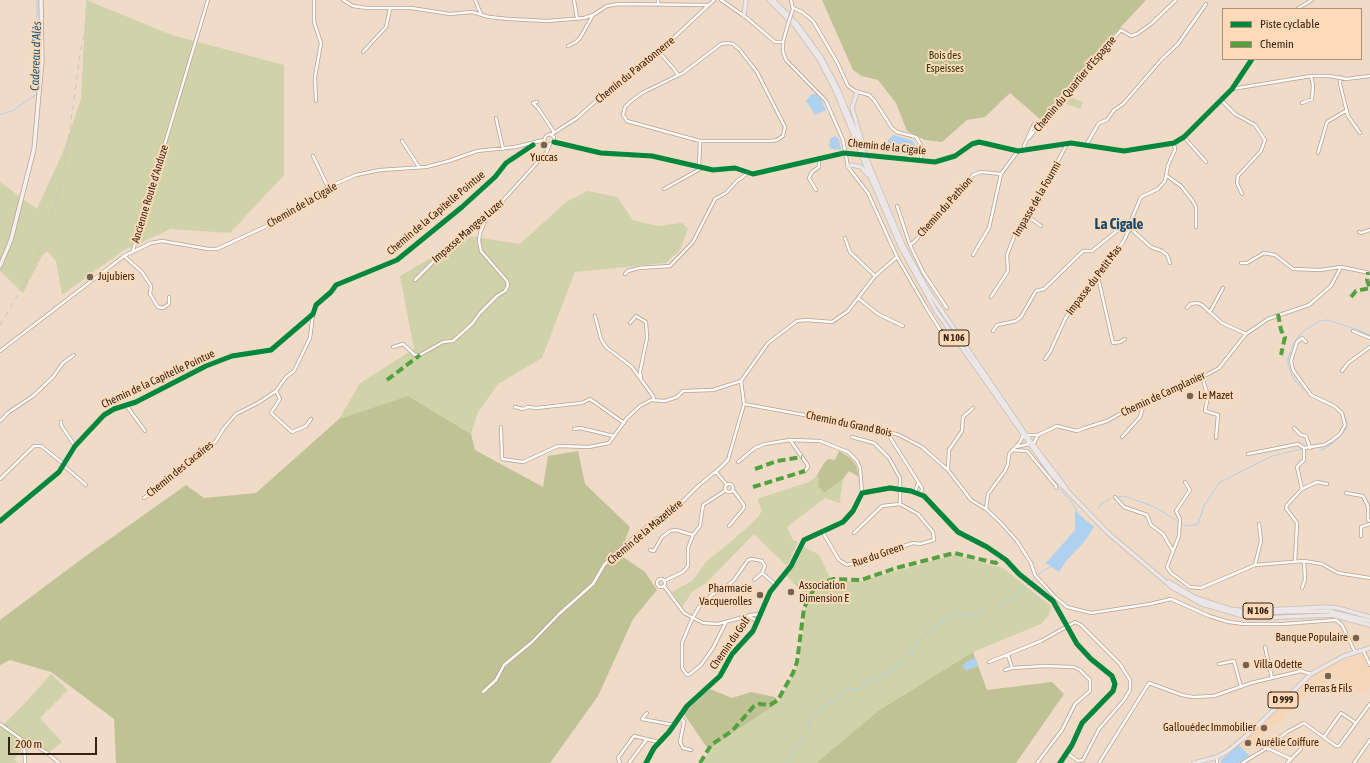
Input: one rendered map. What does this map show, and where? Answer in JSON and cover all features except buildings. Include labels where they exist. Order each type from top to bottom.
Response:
[{"type":"main road","points":[[744,16],[746,10],[746,0]]},
{"type":"main road","name":"N 106","points":[[769,0],[795,26],[819,59],[835,90],[861,149]]},
{"type":"main road","name":"N 106","points":[[773,0],[797,24],[822,58],[838,89],[884,211],[924,292],[1031,445],[1072,497],[1097,522],[1154,573],[1173,588],[1194,600],[1232,612],[1259,614],[1328,611],[1370,621]]},
{"type":"main road","points":[[857,92],[853,102],[852,112],[863,143],[861,149]]},
{"type":"main road","name":"N 106","points":[[866,162],[903,245],[920,278],[1024,435]]},
{"type":"main road","points":[[848,167],[858,165],[864,169],[884,211]]},
{"type":"main road","name":"N 106","points":[[1154,573],[1196,598],[1230,609],[1268,610],[1325,607],[1370,617]]},
{"type":"main road","points":[[1232,612],[1259,618],[1332,615],[1370,625]]},
{"type":"main road","name":"D 999","points":[[1194,763],[1218,757],[1228,751],[1252,731],[1311,674],[1355,652],[1370,648]]},
{"type":"street","points":[[0,266],[11,240],[34,149],[42,66],[41,0]]},
{"type":"street","name":"Ancienne Route d'Anduze","points":[[0,351],[133,250],[208,0]]},
{"type":"street","points":[[314,0],[314,22],[320,43],[315,76],[316,101]]},
{"type":"street","points":[[343,0],[353,6],[390,9],[411,8],[450,14],[472,12],[509,19],[547,21],[593,15],[607,6],[628,4],[709,5]]},
{"type":"street","points":[[475,0],[481,14]]},
{"type":"street","points":[[574,0],[577,18]]},
{"type":"street","name":"Chemin du Paratonnerre","points":[[544,140],[547,134],[553,133],[577,118],[606,92],[659,52],[714,0]]},
{"type":"street","points":[[721,0],[744,16],[770,40],[775,42],[783,42]]},
{"type":"street","points":[[791,0],[793,8],[783,42],[783,52],[786,60],[826,101],[843,140],[844,153],[848,167],[868,193],[897,257],[949,344]]},
{"type":"street","name":"Chemin du Quartier d'Espagne","points":[[1029,138],[1051,109],[1121,30],[1131,36],[1137,34],[1151,24],[1176,0]]},
{"type":"street","points":[[1299,8],[1312,0]]},
{"type":"street","points":[[1086,144],[1099,123],[1107,120],[1114,110],[1123,104],[1178,44],[1206,4]]},
{"type":"street","points":[[793,8],[802,12],[813,22],[837,62],[848,86],[857,92],[869,95],[874,100],[892,128],[897,132],[916,137],[921,145],[921,160]]},
{"type":"street","points":[[363,52],[386,27],[390,9]]},
{"type":"street","points":[[568,46],[580,38],[593,15]]},
{"type":"street","points":[[721,44],[733,44],[757,72],[785,126],[783,136],[777,140],[700,141],[634,125],[627,121],[623,115],[625,107],[633,100],[678,75],[721,44]]},
{"type":"street","points":[[659,52],[678,75]]},
{"type":"street","name":"Chemin de la Cigale","points":[[554,142],[601,153],[659,157],[700,168],[713,170],[735,168],[748,173],[759,174],[772,169],[844,153],[935,162],[955,156],[972,144],[978,142],[1018,151],[1067,143],[1086,144],[1124,151],[1174,143],[1184,137],[1222,101],[1251,60]]},
{"type":"street","points":[[1302,103],[1312,99],[1313,84],[1311,76]]},
{"type":"street","points":[[1232,89],[1311,76],[1358,78],[1370,76]]},
{"type":"street","points":[[1340,77],[1340,84],[1351,123],[1360,132]]},
{"type":"street","points":[[1222,101],[1235,114],[1255,125],[1265,140],[1261,152],[1238,176],[1237,183],[1242,194]]},
{"type":"street","points":[[537,102],[532,103],[538,108],[553,133],[554,142],[550,144],[544,140]]},
{"type":"street","points":[[1318,153],[1327,122],[1347,110]]},
{"type":"street","points":[[496,118],[503,149]]},
{"type":"street","points":[[1025,150],[1024,146],[1029,138],[1034,124]]},
{"type":"street","points":[[1184,137],[1206,162]]},
{"type":"street","name":"Chemin de la Cigale","points":[[133,250],[162,241],[208,249],[217,249],[271,224],[298,208],[328,187],[366,172],[419,167],[450,161],[477,151],[503,149],[526,143],[532,144],[544,140]]},
{"type":"street","points":[[402,141],[419,167]]},
{"type":"street","points":[[664,189],[700,168],[700,141]]},
{"type":"street","name":"Impasse de la Fourmi","points":[[991,298],[1008,272],[1008,255],[1016,232],[1041,193],[1067,143]]},
{"type":"street","name":"Impasse du Petit Mas","points":[[1045,359],[1066,316],[1098,277],[1119,248],[1130,227],[1141,197],[1158,189],[1167,176],[1168,165],[1175,150],[1174,143]]},
{"type":"street","name":"Chemin de la Capitelle Pointue","points":[[1,519],[50,481],[64,464],[75,446],[104,415],[156,392],[206,366],[232,356],[270,350],[313,314],[316,305],[340,283],[397,260],[462,207],[495,177],[506,163],[532,144]]},
{"type":"street","name":"Impasse Mangea Luzer","points":[[415,280],[457,238],[488,216],[540,161],[546,154],[550,144]]},
{"type":"street","points":[[972,255],[989,228],[1001,174],[1018,151]]},
{"type":"street","points":[[313,156],[328,187]]},
{"type":"street","points":[[816,190],[809,178],[812,172],[819,167],[819,158]]},
{"type":"street","name":"Chemin du Pathion","points":[[910,245],[973,175],[981,172],[1001,174]]},
{"type":"street","points":[[625,274],[628,271],[639,268],[670,266],[693,242],[715,199],[726,193],[737,181],[748,173]]},
{"type":"street","points":[[1167,176],[1181,186],[1196,207],[1196,227]]},
{"type":"street","name":"Chemin du Pathion","points":[[897,206],[910,245],[923,272],[947,308]]},
{"type":"street","points":[[1026,215],[1041,226]]},
{"type":"street","points":[[393,347],[403,344],[415,355],[420,356],[443,342],[453,341],[472,324],[480,313],[497,296],[506,291],[508,286],[507,281],[481,251],[479,242],[480,233],[488,216]]},
{"type":"street","points":[[993,331],[998,325],[1016,321],[1021,317],[1036,291],[1044,289],[1083,251],[1092,251],[1123,226],[1130,227],[1151,247],[1162,251],[1167,255],[1170,263]]},
{"type":"street","points":[[1359,232],[1361,233],[1370,230]]},
{"type":"street","points":[[844,238],[850,252],[875,276]]},
{"type":"street","points":[[1241,263],[1251,261],[1264,253],[1275,255],[1294,269],[1320,270],[1341,268],[1370,273]]},
{"type":"street","points":[[124,256],[142,272],[151,286],[150,294],[158,307],[163,308],[169,304],[169,296]]},
{"type":"street","points":[[501,427],[501,458],[503,460],[523,462],[558,446],[602,446],[609,443],[624,423],[640,406],[654,400],[665,401],[677,397],[683,391],[713,390],[741,382],[768,342],[797,321],[806,320],[832,322],[848,312],[875,276],[897,257]]},
{"type":"street","name":"Chemin de Camplanier","points":[[1024,435],[1038,435],[1057,426],[1077,430],[1086,428],[1188,385],[1219,368],[1246,334],[1273,316],[1309,306],[1331,286],[1341,268]]},
{"type":"street","points":[[1098,277],[1113,343],[1120,342],[1125,339]]},
{"type":"street","points":[[1210,312],[1224,288]]},
{"type":"street","points":[[858,298],[878,314],[903,326]]},
{"type":"street","points":[[1187,308],[1190,304],[1198,303],[1233,330],[1246,334]]},
{"type":"street","name":"Chemin des Cacaïres","points":[[144,498],[172,475],[184,470],[203,454],[216,441],[224,428],[236,414],[258,403],[276,391],[286,377],[298,366],[310,338],[313,314]]},
{"type":"street","points":[[595,316],[601,339],[606,347],[624,360],[641,379],[653,396],[654,400]]},
{"type":"street","points":[[630,323],[636,316],[646,322],[647,338],[640,372],[641,379]]},
{"type":"street","points":[[1352,331],[1370,338]]},
{"type":"street","points":[[1248,454],[1298,444],[1304,449],[1324,445],[1337,438],[1342,431],[1345,421],[1342,413],[1334,406],[1311,395],[1293,370],[1291,361],[1298,342],[1302,338],[1306,342]]},
{"type":"street","points":[[1342,371],[1348,363],[1370,347]]},
{"type":"street","points":[[0,421],[9,412],[33,396],[49,381],[63,363],[74,355]]},
{"type":"street","points":[[1202,377],[1208,396],[1205,411],[1218,415],[1216,438]]},
{"type":"street","points":[[741,382],[744,404]]},
{"type":"street","points":[[276,391],[280,400],[271,413],[292,432],[306,426],[311,419]]},
{"type":"street","points":[[515,407],[523,409],[528,406],[536,408],[582,404],[590,399],[624,423]]},
{"type":"street","points":[[1122,437],[1140,417],[1144,403]]},
{"type":"street","name":"Chemin du Grand Bois","points":[[744,404],[886,431],[899,435],[922,447],[948,470],[971,500],[986,509],[1017,541],[1031,563],[1034,575],[1067,607],[1091,613],[1150,604],[1171,599],[1209,616],[1229,622],[1244,624],[1283,624],[1336,620],[1342,625],[1355,652]]},
{"type":"street","name":"Chemin de la Mazetière","points":[[483,692],[496,680],[504,665],[532,642],[559,614],[593,584],[604,565],[618,551],[656,520],[683,501],[728,460],[744,404]]},
{"type":"street","points":[[126,405],[145,431]]},
{"type":"street","points":[[948,470],[949,450],[962,431],[962,417],[973,408]]},
{"type":"street","points":[[61,422],[61,425],[75,446]]},
{"type":"street","points":[[574,429],[580,428],[614,436]]},
{"type":"street","points":[[1294,428],[1298,433],[1306,436],[1310,448]]},
{"type":"street","points":[[886,431],[922,488],[921,494]]},
{"type":"street","points":[[986,509],[988,494],[1005,471],[1008,464],[1009,454],[1024,435]]},
{"type":"street","points":[[1013,449],[1031,445],[1038,435]]},
{"type":"street","points":[[852,437],[874,443],[884,452],[896,469],[900,478],[901,489],[900,504],[882,506],[854,533]]},
{"type":"street","points":[[738,462],[755,448],[764,444],[790,440],[820,441],[844,450],[853,456],[860,468],[862,493],[888,488],[901,489],[921,494],[928,498],[958,532],[997,554],[1051,599],[1059,608],[1067,626],[1083,651],[1112,676],[1115,684],[1113,691],[1082,723],[1060,763]]},
{"type":"street","points":[[790,440],[807,464],[807,470],[805,471]]},
{"type":"street","points":[[0,479],[34,446],[41,446],[64,464],[86,485]]},
{"type":"street","points":[[1013,449],[1027,451],[1056,486],[1056,488]]},
{"type":"street","points":[[1302,489],[1297,467],[1304,460],[1304,449]]},
{"type":"street","points":[[716,472],[727,485],[732,485],[733,490],[744,505],[744,508],[729,526]]},
{"type":"street","points":[[1185,482],[1190,490],[1176,511],[1181,523],[1179,536],[1167,567],[1168,570],[1186,585],[1193,588],[1201,588],[1256,565],[1304,561],[1322,564],[1338,573],[1370,578]]},
{"type":"street","points":[[1295,562],[1297,522],[1286,508],[1287,505],[1302,489],[1317,482],[1327,484]]},
{"type":"street","points":[[915,492],[918,483]]},
{"type":"street","points":[[726,490],[727,485]]},
{"type":"street","points":[[664,586],[660,587],[657,583],[660,579],[664,581],[683,572],[688,566],[688,548],[693,535],[700,526],[703,505],[726,490],[729,492],[733,490]]},
{"type":"street","name":"Chemin du Golf","points":[[646,763],[675,725],[689,703],[720,676],[732,654],[750,636],[758,622],[767,598],[791,566],[804,540],[822,530],[835,527],[845,520],[853,510],[862,493]]},
{"type":"street","points":[[1346,493],[1363,496],[1368,506],[1368,520],[1370,523],[1361,527],[1361,536]]},
{"type":"street","points":[[1114,497],[1124,507],[1146,515],[1151,525],[1163,534],[1173,552]]},
{"type":"street","name":"Rue du Green","points":[[822,530],[839,560],[847,565],[894,552],[898,548],[913,543],[920,544],[932,541],[934,538],[933,532],[918,514],[900,504]]},
{"type":"street","points":[[1256,565],[1261,541],[1259,524]]},
{"type":"street","points":[[650,550],[654,551],[662,537],[670,531],[676,530],[693,535]]},
{"type":"street","points":[[726,622],[713,648],[700,665],[687,675],[682,668],[682,643],[692,619],[699,608],[713,594],[724,589],[734,580],[748,560],[752,558],[762,561],[765,566],[762,573],[754,580]]},
{"type":"street","points":[[1302,588],[1305,580],[1304,561]]},
{"type":"street","points":[[762,573],[776,584]]},
{"type":"street","points":[[664,581],[664,586],[678,607],[692,619],[712,624],[761,614]]},
{"type":"street","points":[[754,618],[755,614]]},
{"type":"street","points":[[746,616],[754,618],[758,622]]},
{"type":"street","points":[[989,662],[1041,641],[1075,622],[1081,625],[1120,664],[1127,673],[1130,685],[1130,690],[1124,700],[1099,729],[1083,760],[1078,761],[1066,753]]},
{"type":"street","points":[[1265,647],[1272,678]]},
{"type":"street","points":[[1363,650],[1370,665]]},
{"type":"street","points":[[1008,655],[1012,668]]},
{"type":"street","points":[[1219,664],[1234,661],[1241,687]]},
{"type":"street","points":[[1005,670],[1012,668],[1044,666],[1074,667],[1080,670],[1090,680],[1090,691],[1075,704],[1062,730],[1037,763]]},
{"type":"street","points":[[1099,763],[1149,682],[1182,695],[1192,697],[1214,696],[1272,678],[1301,671],[1311,674]]},
{"type":"street","points":[[1242,763],[1267,748],[1287,732],[1304,723],[1339,746],[1370,704]]},
{"type":"street","points":[[1366,710],[1370,713]]},
{"type":"street","points":[[1324,737],[1341,712],[1356,723]]},
{"type":"street","points":[[647,713],[642,719],[675,725]]},
{"type":"street","points":[[680,716],[684,722],[680,742],[683,748],[691,750]]},
{"type":"street","points":[[0,724],[24,742],[30,742],[46,752],[59,763]]},
{"type":"street","points":[[620,763],[618,758],[634,736],[660,743]]},
{"type":"street","points":[[629,763],[647,739]]},
{"type":"street","points":[[1354,763],[1370,740]]},
{"type":"street","points":[[24,742],[25,763]]},
{"type":"street","points":[[1267,748],[1291,759]]},
{"type":"street","points":[[1288,763],[1301,749]]},
{"type":"street","points":[[1217,763],[1218,757]]},
{"type":"shaded area","points":[[1370,654],[1370,688],[1361,694],[1356,687],[1347,689],[1338,676],[1320,685],[1304,697],[1284,719],[1262,736],[1247,752],[1241,744],[1316,669],[1359,655]]},
{"type":"green space","points":[[86,0],[172,35],[284,65],[284,175],[230,233],[171,229],[124,250],[62,295],[56,261],[47,251],[42,256],[23,293],[0,271],[0,182],[37,209],[63,152],[81,99]]},
{"type":"green space","name":"Bois des Espeisses","points":[[822,0],[1146,0],[1093,57],[1041,120],[1010,93],[985,117],[967,120],[942,142],[925,140],[907,131],[896,103],[878,80],[862,76],[853,70]]},
{"type":"green space","points":[[1069,97],[1083,102],[1080,109],[1066,104]]},
{"type":"green space","points":[[588,191],[617,197],[633,220],[657,226],[682,223],[688,229],[680,250],[666,263],[575,272],[542,358],[498,384],[478,412],[471,434],[408,396],[339,419],[360,383],[414,349],[400,276],[468,236],[520,244],[566,202]]},
{"type":"green space","points":[[408,396],[471,434],[475,450],[543,487],[548,456],[578,451],[585,484],[630,527],[620,555],[645,572],[657,590],[633,619],[598,696],[550,763],[116,763],[114,719],[51,672],[10,660],[0,665],[0,620],[83,558],[186,485],[204,498],[256,493],[339,419]]},
{"type":"green space","points":[[839,451],[849,457],[856,465],[859,477],[849,471],[843,479],[824,493],[818,486],[819,478],[816,477],[824,463],[828,459],[835,460]]},
{"type":"green space","points":[[816,477],[819,478],[824,493],[843,479],[840,498],[841,501],[839,503],[825,498],[787,527],[793,540],[798,542],[787,566],[754,534],[706,583],[692,592],[682,607],[672,592],[692,581],[706,562],[758,517],[762,511],[757,499],[809,482]]},
{"type":"green space","points":[[803,546],[819,555],[831,579],[817,585],[807,598],[786,575],[797,561]]},
{"type":"green space","points":[[954,555],[1003,568],[1051,606],[1049,615],[1041,624],[973,652],[878,711],[816,763],[703,763],[712,747],[779,702],[799,662],[805,611],[816,589],[834,581],[861,581]]},
{"type":"green space","points":[[973,652],[987,690],[1052,682],[1064,694],[1016,763],[816,763],[878,711]]},
{"type":"green space","points":[[51,674],[68,690],[40,718],[62,742],[48,753],[29,739],[14,760],[19,763],[0,763],[0,728]]},
{"type":"green space","points":[[710,689],[732,698],[751,692],[775,697],[779,702],[712,747],[706,746],[684,714],[689,706]]},
{"type":"water","points":[[812,94],[816,94],[821,99],[826,110],[815,115],[806,101]]},
{"type":"water","points":[[894,135],[913,141],[917,148],[915,155],[892,153],[888,151],[888,140]]},
{"type":"water","points":[[835,136],[839,139],[841,150],[831,149],[829,146],[830,139]]},
{"type":"water","points":[[1075,511],[1094,527],[1085,541],[1067,560],[1059,572],[1046,563],[1075,530]]},
{"type":"water","points":[[975,657],[978,666],[966,671],[962,665]]},
{"type":"water","points":[[1239,745],[1250,756],[1238,763],[1221,763],[1221,760]]},
{"type":"waterway","name":"Cadereau d'Alès","points":[[0,115],[14,110],[37,94],[37,0]]},
{"type":"waterway","points":[[1304,391],[1294,379],[1288,365],[1288,358],[1294,343],[1303,331],[1320,321],[1327,320],[1370,335]]},
{"type":"waterway","points":[[1318,397],[1334,404],[1343,412],[1347,422],[1346,429],[1337,440],[1320,450]]},
{"type":"waterway","points":[[1184,525],[1190,526],[1198,524],[1204,506],[1219,483],[1272,456],[1302,449]]},
{"type":"waterway","points":[[1057,486],[1071,501],[1079,515]]},
{"type":"waterway","points":[[1118,497],[1124,496],[1155,507],[1177,521]]},
{"type":"waterway","points":[[1098,509],[1102,503],[1110,499]]},
{"type":"waterway","points":[[1038,575],[1053,566]]},
{"type":"waterway","points":[[998,606],[1016,597],[1028,584]]},
{"type":"waterway","points":[[910,655],[920,640],[931,629],[958,613],[970,615],[986,610]]},
{"type":"waterway","points":[[808,729],[810,719],[818,710],[831,703],[849,688],[860,689],[873,678],[885,675],[904,660]]},
{"type":"waterway","points":[[786,763],[803,738]]},
{"type":"railway","points":[[0,325],[25,283],[40,250],[54,210],[64,171],[80,55],[91,0]]},
{"type":"marked path","points":[[1351,297],[1356,291],[1370,288],[1367,280],[1368,272]]},
{"type":"marked path","points":[[1278,314],[1281,330],[1285,337],[1281,355]]},
{"type":"marked path","points":[[387,380],[420,355]]},
{"type":"marked path","points":[[755,469],[777,461],[802,457]]},
{"type":"marked path","points":[[753,487],[805,471]]},
{"type":"marked path","points":[[700,763],[711,745],[732,731],[754,706],[759,704],[770,705],[778,700],[793,673],[797,662],[804,608],[814,589],[818,585],[833,579],[861,580],[896,568],[954,553],[996,563],[1001,557]]},
{"type":"cycle path","points":[[554,142],[601,153],[652,156],[713,170],[735,168],[753,174],[844,153],[935,162],[955,156],[972,144],[979,142],[1018,151],[1071,143],[1124,151],[1174,143],[1184,137],[1232,89],[1251,60]]},
{"type":"cycle path","points":[[0,521],[59,472],[75,446],[104,415],[114,409],[136,402],[206,366],[232,356],[271,350],[313,314],[316,305],[331,292],[336,285],[397,260],[462,207],[495,177],[506,163],[533,145]]},
{"type":"cycle path","points":[[646,763],[654,748],[669,732],[687,706],[720,676],[732,654],[753,631],[770,592],[791,566],[804,540],[843,522],[853,511],[862,493],[890,488],[911,491],[924,496],[958,532],[987,547],[1006,560],[1019,574],[1053,601],[1077,644],[1091,659],[1112,676],[1115,684],[1113,691],[1082,723],[1072,745],[1060,763]]},
{"type":"place","name":"Yuccas","points":[[544,145]]},
{"type":"place","name":"Jujubiers","points":[[90,277]]},
{"type":"place","name":"Le Mazet","points":[[1190,396]]},
{"type":"place","name":"Association Dimension E","points":[[791,592]]},
{"type":"place","name":"Pharmacie Vacquerolles","points":[[760,595]]},
{"type":"place","name":"Banque Populaire","points":[[1356,638]]},
{"type":"place","name":"Villa Odette","points":[[1246,665]]},
{"type":"place","name":"Perras & Fils","points":[[1328,676]]},
{"type":"place","name":"Gallouédec Immobilier","points":[[1264,728]]},
{"type":"place","name":"Aurélie Coiffure","points":[[1248,743]]},
{"type":"district","name":"La Cigale","points":[[1119,224]]}]
